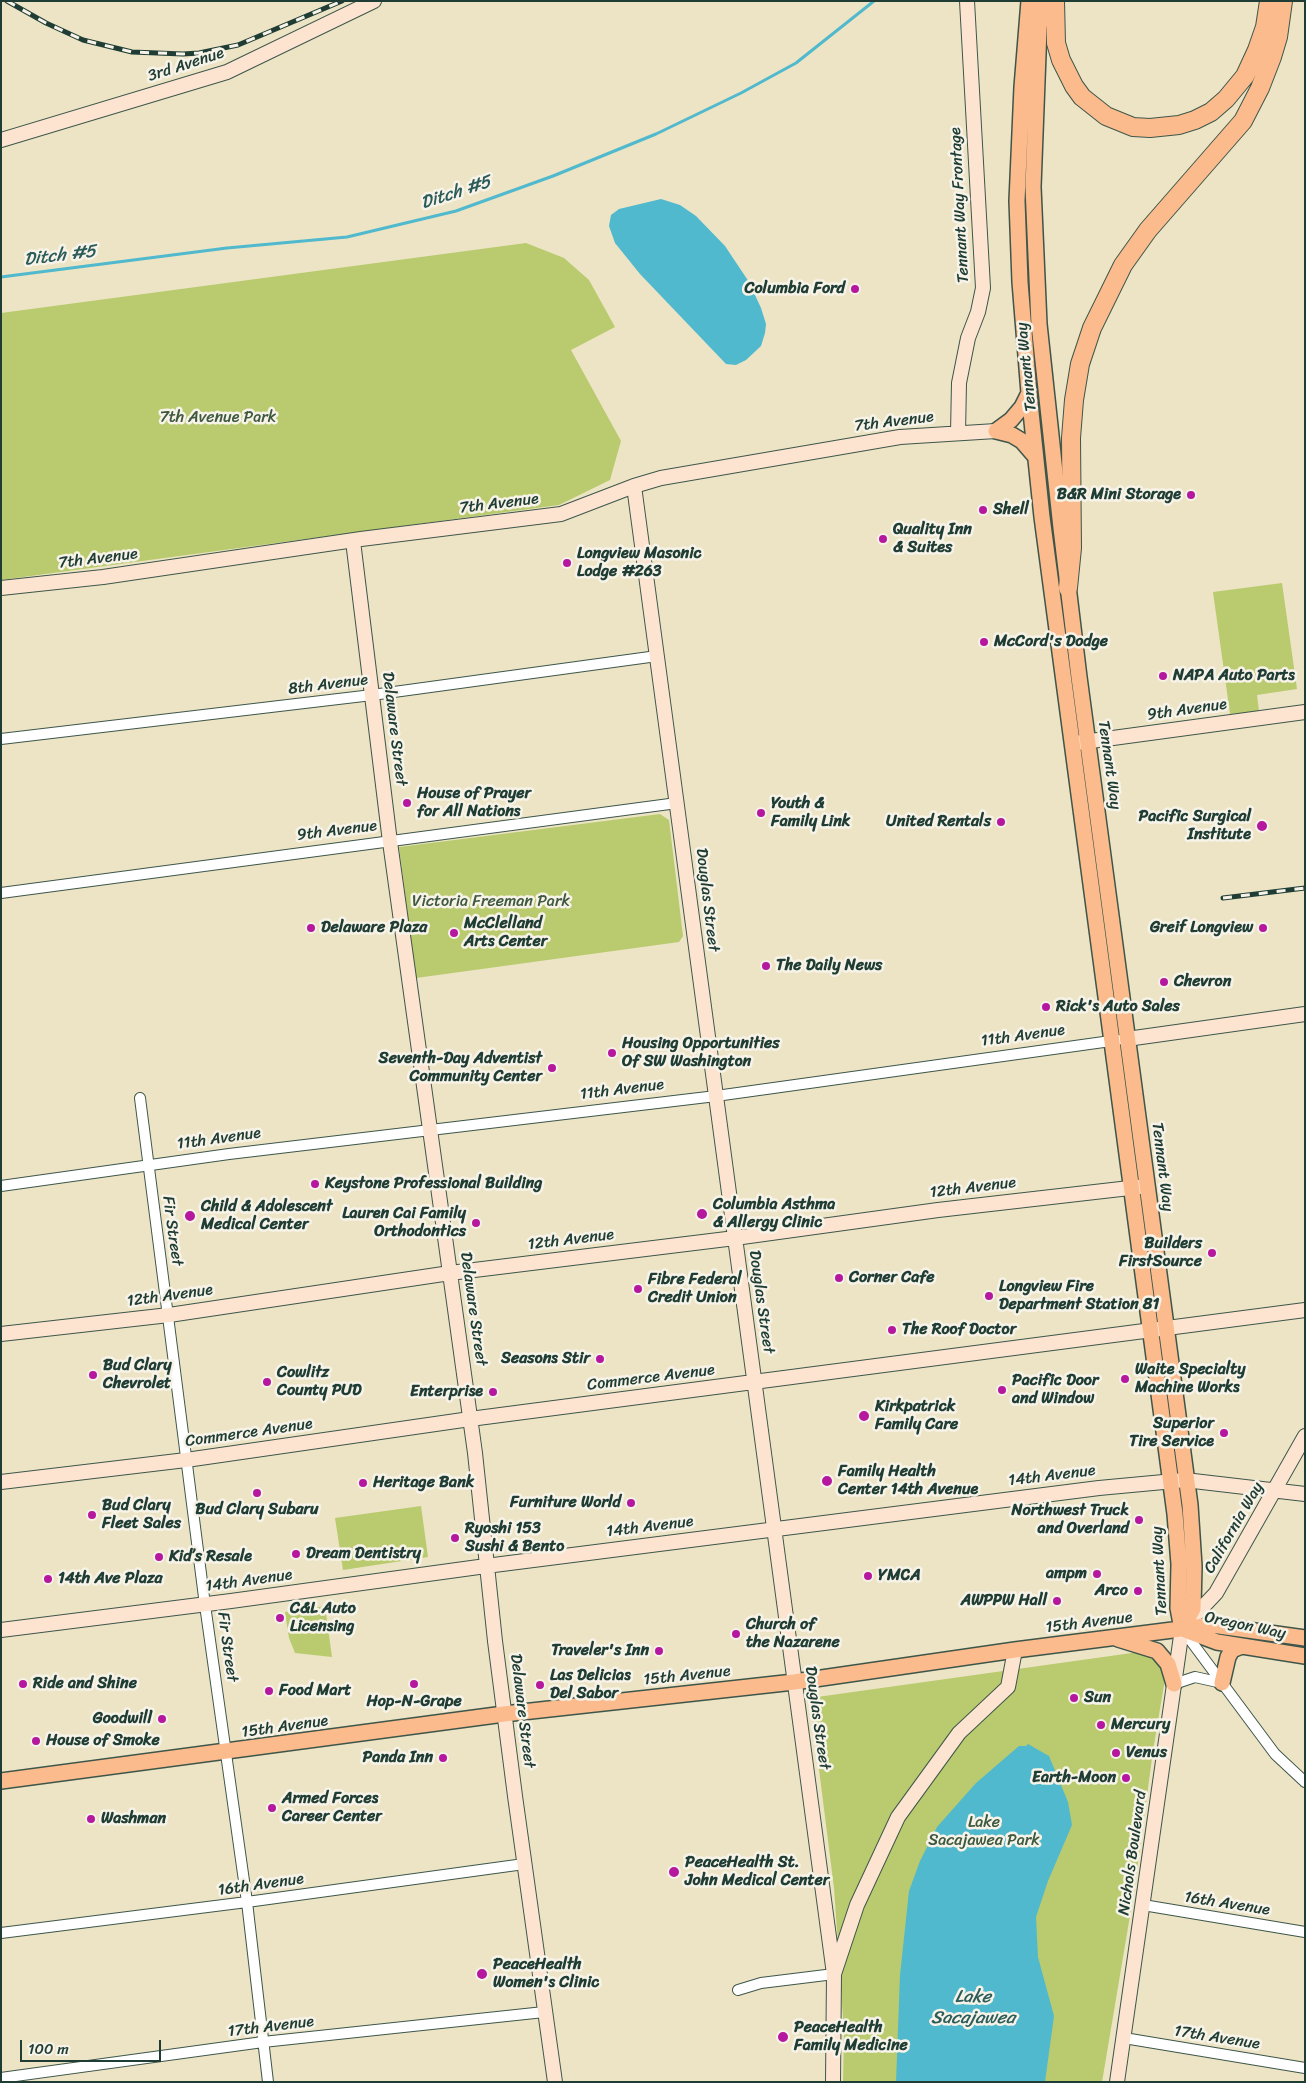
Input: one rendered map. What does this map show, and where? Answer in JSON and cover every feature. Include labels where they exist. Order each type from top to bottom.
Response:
[{"type":"highway","points":[[1055,1],[1056,43],[1067,74],[1078,91],[1106,116],[1133,127],[1150,128],[1171,127],[1195,120],[1211,112],[1226,99],[1245,76],[1257,50],[1265,28],[1269,1]]},
{"type":"highway","points":[[1068,588],[1072,548],[1071,438],[1074,400],[1080,364],[1092,328],[1123,265],[1148,230],[1243,120],[1260,88],[1272,57],[1278,36],[1283,1]]},
{"type":"main road","name":"Tennant Way","points":[[1029,1],[1022,86],[1017,201],[1020,282],[1029,393],[1035,456],[1112,1041],[1166,1328],[1193,1536],[1193,1609],[1182,1629]]},
{"type":"main road","name":"Tennant Way","points":[[1043,1],[1039,28],[1033,197],[1039,324],[1068,588],[1128,1039],[1150,1330],[1178,1546],[1178,1608],[1182,1629]]},
{"type":"main road","points":[[996,431],[1011,420],[1022,408],[1029,393]]},
{"type":"main road","points":[[996,431],[1012,435],[1022,442],[1035,456]]},
{"type":"main road","name":"Oregon Way","points":[[1182,1629],[1212,1625],[1305,1638]]},
{"type":"main road","name":"15th Avenue","points":[[1,1781],[504,1714],[794,1682],[1015,1650],[1182,1629]]},
{"type":"main road","name":"Oregon Way","points":[[1182,1629],[1217,1642],[1305,1656]]},
{"type":"main road","points":[[1112,1638],[1157,1651],[1168,1664],[1174,1684]]},
{"type":"main road","points":[[1222,1683],[1228,1657],[1232,1650],[1242,1646]]},
{"type":"street","name":"3rd Avenue","points":[[1,140],[227,72],[374,1]]},
{"type":"street","name":"Tennant Way Frontage","points":[[958,433],[959,383],[968,338],[978,312],[983,288],[967,1]]},
{"type":"street","name":"7th Avenue","points":[[1,588],[103,577],[353,541],[562,514],[634,486],[661,478],[900,437],[996,431]]},
{"type":"street","name":"Douglas Street","points":[[634,486],[834,1974]]},
{"type":"street","name":"Delaware Street","points":[[353,541],[390,842],[470,1419],[504,1714],[555,2082]]},
{"type":"street","name":"8th Avenue","points":[[1,739],[372,695],[657,656]]},
{"type":"street","name":"9th Avenue","points":[[1073,743],[1305,712]]},
{"type":"street","name":"9th Avenue","points":[[1,893],[677,803]]},
{"type":"street","name":"11th Avenue","points":[[1,1186],[222,1155],[716,1096],[1305,1014]]},
{"type":"street","name":"Fir Street","points":[[140,1098],[205,1604],[247,1902],[268,2082]]},
{"type":"street","name":"12th Avenue","points":[[1,1334],[169,1315],[450,1273],[735,1238],[938,1210],[1139,1187]]},
{"type":"street","name":"Commerce Avenue","points":[[1,1482],[186,1460],[470,1419],[1305,1310]]},
{"type":"street","name":"California Way","points":[[1182,1629],[1216,1593],[1305,1436]]},
{"type":"street","name":"14th Avenue","points":[[1,1630],[1099,1488],[1186,1480],[1305,1494]]},
{"type":"street","points":[[1182,1629],[1275,1754],[1305,1782]]},
{"type":"street","name":"Nichols Boulevard","points":[[1117,2082],[1144,1905],[1182,1629]]},
{"type":"street","points":[[833,2082],[834,1974],[857,1905],[898,1817],[959,1733],[1008,1687],[1015,1650]]},
{"type":"street","points":[[1174,1684],[1195,1677],[1222,1683]]},
{"type":"street","name":"16th Avenue","points":[[1,1933],[524,1864]]},
{"type":"street","name":"16th Avenue","points":[[1144,1905],[1305,1932]]},
{"type":"street","points":[[738,1990],[761,1983],[834,1974]]},
{"type":"street","name":"17th Avenue","points":[[1,2078],[263,2042],[544,2012]]},
{"type":"street","name":"17th Avenue","points":[[1124,2038],[1305,2068]]},
{"type":"green space","name":"7th Avenue Park","points":[[526,243],[564,258],[589,280],[615,327],[571,350],[621,441],[610,480],[559,505],[1,580],[1,313]]},
{"type":"green space","points":[[1282,583],[1297,689],[1257,695],[1259,711],[1230,714],[1213,592]]},
{"type":"green space","name":"Victoria Freeman Park","points":[[660,814],[669,820],[683,936],[679,942],[416,978],[399,847]]},
{"type":"green space","points":[[421,1506],[428,1557],[343,1570],[335,1518]]},
{"type":"green space","points":[[325,1606],[332,1657],[295,1653],[289,1638],[285,1612]]},
{"type":"green space","name":"Lake Sacajawea Park","points":[[1139,1652],[1153,1653],[1166,1673],[1153,1751],[1134,1892],[1102,2082],[843,2082],[844,2033],[834,1888],[810,1698]]},
{"type":"water","points":[[661,199],[680,205],[696,216],[725,246],[749,282],[761,308],[766,324],[761,346],[746,360],[736,365],[726,364],[640,274],[615,243],[609,226],[611,215],[619,209]]},
{"type":"water","name":"Lake Sacajawea","points":[[1028,1744],[1049,1756],[1068,1802],[1072,1825],[1048,1881],[1036,1917],[1038,1957],[1054,2016],[1045,2082],[896,2082],[900,1975],[909,1891],[920,1861],[937,1827],[976,1783],[1019,1746],[1026,1746]]},
{"type":"waterway","name":"Ditch #5","points":[[1,277],[227,248],[347,237],[456,211],[553,176],[656,134],[741,93],[796,63],[874,1]]},
{"type":"railway","points":[[7,1],[46,23],[83,40],[132,52],[183,54],[199,53],[238,45],[342,1]]},
{"type":"railway","points":[[1223,898],[1305,888]]},
{"type":"place","name":"Columbia Ford","points":[[855,289]]},
{"type":"place","name":"B&R Mini Storage","points":[[1191,495]]},
{"type":"place","name":"Shell","points":[[983,510]]},
{"type":"place","name":"Quality Inn & Suites","points":[[883,539]]},
{"type":"place","name":"Longview Masonic Lodge #263","points":[[567,563]]},
{"type":"place","name":"McCord's Dodge","points":[[984,642]]},
{"type":"place","name":"NAPA Auto Parts","points":[[1163,676]]},
{"type":"place","name":"House of Prayer for All Nations","points":[[407,803]]},
{"type":"place","name":"Youth & Family Link","points":[[761,813]]},
{"type":"place","name":"United Rentals","points":[[1001,822]]},
{"type":"place","name":"Pacific Surgical Institute","points":[[1262,826]]},
{"type":"place","name":"Delaware Plaza","points":[[311,928]]},
{"type":"place","name":"Greif Longview","points":[[1263,928]]},
{"type":"place","name":"McClelland Arts Center","points":[[454,933]]},
{"type":"place","name":"The Daily News","points":[[766,966]]},
{"type":"place","name":"Chevron","points":[[1164,982]]},
{"type":"place","name":"Rick's Auto Sales","points":[[1046,1007]]},
{"type":"place","name":"Housing Opportunities Of SW Washington","points":[[612,1053]]},
{"type":"place","name":"Seventh-Day Adventist Community Center","points":[[552,1068]]},
{"type":"place","name":"Keystone Professional Building","points":[[315,1184]]},
{"type":"place","name":"Columbia Asthma & Allergy Clinic","points":[[702,1214]]},
{"type":"place","name":"Child & Adolescent Medical Center","points":[[190,1216]]},
{"type":"place","name":"Lauren Cai Family Orthodontics","points":[[476,1223]]},
{"type":"place","name":"Builders FirstSource","points":[[1212,1253]]},
{"type":"place","name":"Corner Cafe","points":[[839,1278]]},
{"type":"place","name":"Fibre Federal Credit Union","points":[[638,1289]]},
{"type":"place","name":"Longview Fire Department Station 81","points":[[989,1296]]},
{"type":"place","name":"The Roof Doctor","points":[[892,1330]]},
{"type":"place","name":"Seasons Stir","points":[[600,1359]]},
{"type":"place","name":"Bud Clary Chevrolet","points":[[93,1375]]},
{"type":"place","name":"Waite Specialty Machine Works","points":[[1125,1379]]},
{"type":"place","name":"Cowlitz County PUD","points":[[267,1382]]},
{"type":"place","name":"Pacific Door and Window","points":[[1002,1390]]},
{"type":"place","name":"Enterprise","points":[[493,1392]]},
{"type":"place","name":"Kirkpatrick Family Care","points":[[864,1416]]},
{"type":"place","name":"Superior Tire Service","points":[[1224,1433]]},
{"type":"place","name":"Family Health Center 14th Avenue","points":[[827,1481]]},
{"type":"place","name":"Heritage Bank","points":[[363,1483]]},
{"type":"place","name":"Bud Clary Subaru","points":[[257,1493]]},
{"type":"place","name":"Furniture World","points":[[631,1503]]},
{"type":"place","name":"Bud Clary Fleet Sales","points":[[92,1515]]},
{"type":"place","name":"Northwest Truck and Overland","points":[[1139,1520]]},
{"type":"place","name":"Ryoshi 153 Sushi & Bento","points":[[455,1538]]},
{"type":"place","name":"Dream Dentistry","points":[[296,1554]]},
{"type":"place","name":"Kid’s Resale","points":[[159,1557]]},
{"type":"place","name":"ampm","points":[[1097,1574]]},
{"type":"place","name":"YMCA","points":[[868,1576]]},
{"type":"place","name":"14th Ave Plaza","points":[[48,1579]]},
{"type":"place","name":"Arco","points":[[1138,1591]]},
{"type":"place","name":"AWPPW Hall","points":[[1057,1601]]},
{"type":"place","name":"C&L Auto Licensing","points":[[280,1618]]},
{"type":"place","name":"Church of the Nazarene","points":[[736,1634]]},
{"type":"place","name":"Traveler's Inn","points":[[659,1651]]},
{"type":"place","name":"Ride and Shine","points":[[23,1684]]},
{"type":"place","name":"Hop-N-Grape","points":[[414,1684]]},
{"type":"place","name":"Las Delicias Del Sabor","points":[[540,1685]]},
{"type":"place","name":"Food Mart","points":[[269,1691]]},
{"type":"place","name":"Sun","points":[[1074,1698]]},
{"type":"place","name":"Goodwill","points":[[162,1719]]},
{"type":"place","name":"Mercury","points":[[1101,1725]]},
{"type":"place","name":"House of Smoke","points":[[36,1741]]},
{"type":"place","name":"Venus","points":[[1116,1753]]},
{"type":"place","name":"Panda Inn","points":[[443,1758]]},
{"type":"place","name":"Earth-Moon","points":[[1126,1778]]},
{"type":"place","name":"Armed Forces Career Center","points":[[272,1808]]},
{"type":"place","name":"Washman","points":[[91,1819]]},
{"type":"place","name":"PeaceHealth St. John Medical Center","points":[[674,1872]]},
{"type":"place","name":"PeaceHealth Women's Clinic","points":[[482,1974]]},
{"type":"place","name":"PeaceHealth Family Medicine","points":[[783,2037]]}]
